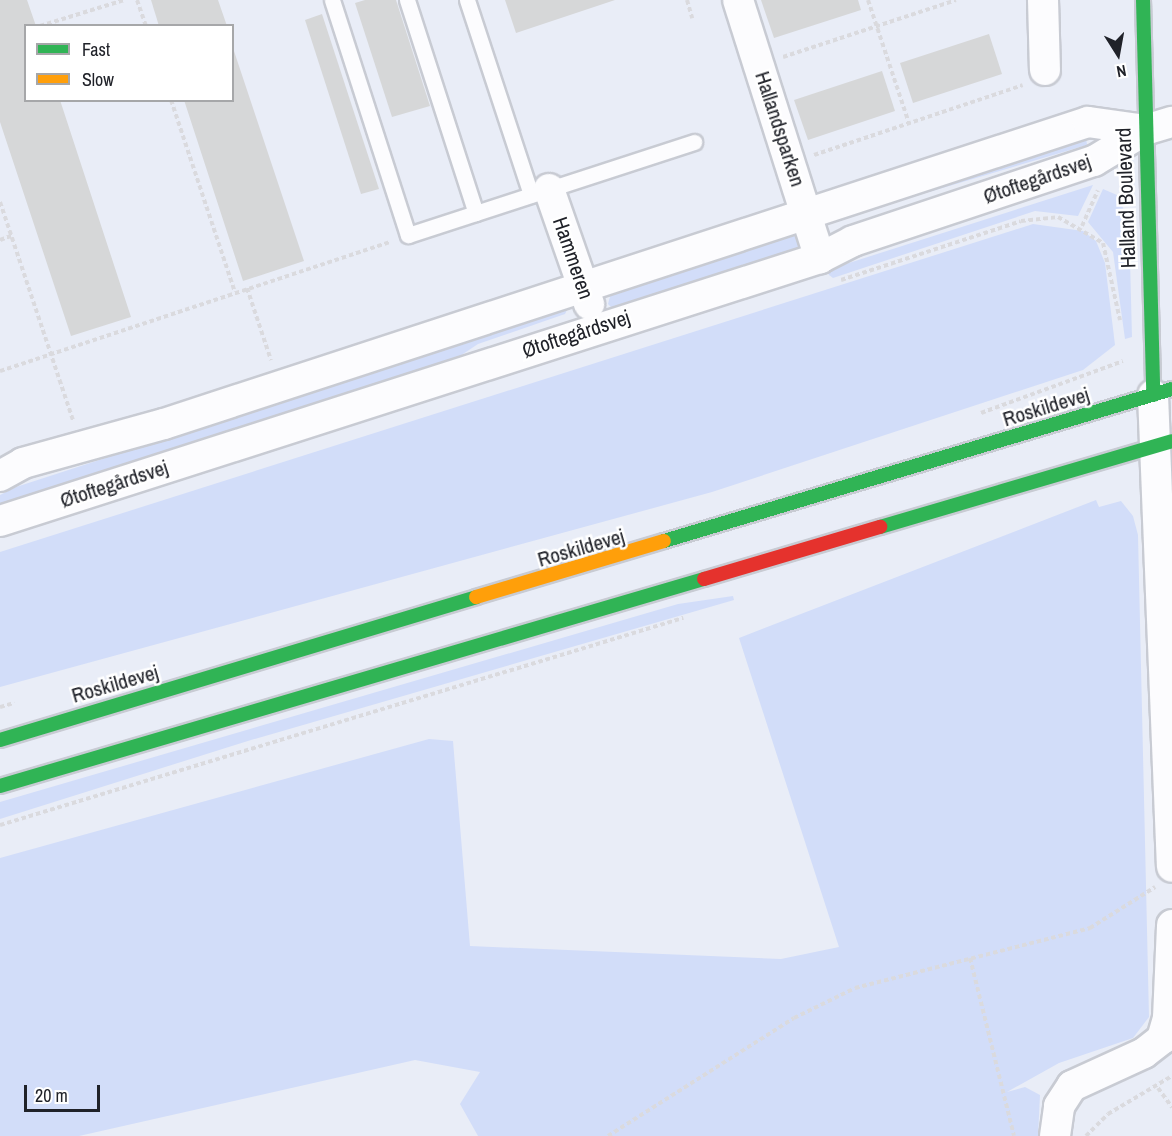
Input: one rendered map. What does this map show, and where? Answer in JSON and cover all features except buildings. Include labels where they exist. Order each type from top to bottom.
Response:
[{"type":"main road","name":"Halland Boulevard","points":[[1143,0],[1159,126],[1162,392]]},
{"type":"main road","name":"Roskildevej","points":[[0,740],[1162,392]]},
{"type":"main road","points":[[0,786],[1163,444]]},
{"type":"street","name":"Hallandsparken","points":[[738,0],[820,258]]},
{"type":"street","points":[[1043,0],[1045,70]]},
{"type":"street","name":"Øtoftegårdsvej","points":[[0,476],[82,444],[279,386],[1088,122],[1159,126]]},
{"type":"street","name":"Øtoftegårdsvej","points":[[0,521],[597,327],[820,258],[852,241],[1094,161],[1159,126]]},
{"type":"street","name":"Hammeren","points":[[540,192],[583,287],[597,327]]},
{"type":"street","points":[[1162,392],[1168,653],[1167,877]]},
{"type":"street","points":[[1055,1136],[1059,1106],[1072,1086],[1167,1041],[1172,925]]},
{"type":"lane","points":[[332,0],[408,235],[694,142]]},
{"type":"lane","points":[[407,0],[476,213]]},
{"type":"lane","points":[[467,0],[540,192]]},
{"type":"path","points":[[46,24],[124,0]]},
{"type":"path","points":[[137,0],[145,24]]},
{"type":"path","points":[[687,0],[692,18]]},
{"type":"path","points":[[868,0],[909,123]]},
{"type":"path","points":[[759,64],[956,0]]},
{"type":"path","points":[[791,162],[1045,78],[1045,70]]},
{"type":"path","points":[[172,102],[235,292]]},
{"type":"path","points":[[1082,226],[1098,190]]},
{"type":"path","points":[[0,202],[49,354],[82,444]]},
{"type":"path","points":[[820,258],[828,285],[1021,221],[1059,218],[1082,226],[1103,243],[1114,277],[1120,324]]},
{"type":"path","points":[[0,370],[408,235]]},
{"type":"path","points":[[0,240],[11,236]]},
{"type":"path","points":[[247,288],[279,386]]},
{"type":"path","points":[[1123,348],[1125,360]]},
{"type":"path","points":[[0,825],[697,614]]},
{"type":"path","points":[[608,1136],[794,1018],[855,988],[1098,925],[1167,877]]},
{"type":"path","points":[[970,958],[1014,1136]]},
{"type":"path","points":[[1086,1136],[1108,1114],[1158,1088],[1172,1076]]},
{"type":"path","points":[[1158,1088],[1172,1107]]},
{"type":"shaded area","points":[[1086,137],[1087,145],[929,192],[930,188]]},
{"type":"shaded area","points":[[1093,185],[1078,216],[1035,211],[833,278],[827,270]]},
{"type":"shaded area","points":[[1103,189],[1117,195],[1129,221],[1132,337],[1125,339],[1113,252],[1088,222]]},
{"type":"shaded area","points":[[1033,224],[1083,231],[1096,241],[1105,263],[1115,345],[1083,370],[712,492],[0,687],[0,552]]},
{"type":"shaded area","points":[[795,233],[804,246],[798,250],[613,309],[608,304],[611,293]]},
{"type":"shaded area","points":[[568,308],[565,314],[478,344],[454,360],[0,513],[0,495],[16,487]]},
{"type":"shaded area","points":[[1096,500],[1099,507],[1121,501],[1133,516],[1138,535],[1149,1017],[1133,1038],[1059,1063],[1007,1092],[1025,1087],[1040,1095],[1038,1136],[478,1136],[460,1104],[480,1072],[415,1060],[79,1136],[0,1136],[0,858],[429,739],[453,741],[470,946],[781,959],[839,947],[739,638]]},
{"type":"shaded area","points":[[733,596],[734,600],[251,740],[0,819],[0,802],[678,604]]},
{"type":"traffic: fast","points":[[1143,0],[1153,395]]},
{"type":"traffic: fast","points":[[664,541],[1172,389]]},
{"type":"traffic: fast","points":[[880,527],[1172,441]]},
{"type":"traffic: fast","points":[[0,786],[704,579]]},
{"type":"traffic: fast","points":[[0,740],[476,597]]},
{"type":"traffic: slow","points":[[476,597],[664,541]]},
{"type":"traffic: jam","points":[[704,579],[880,527]]}]
